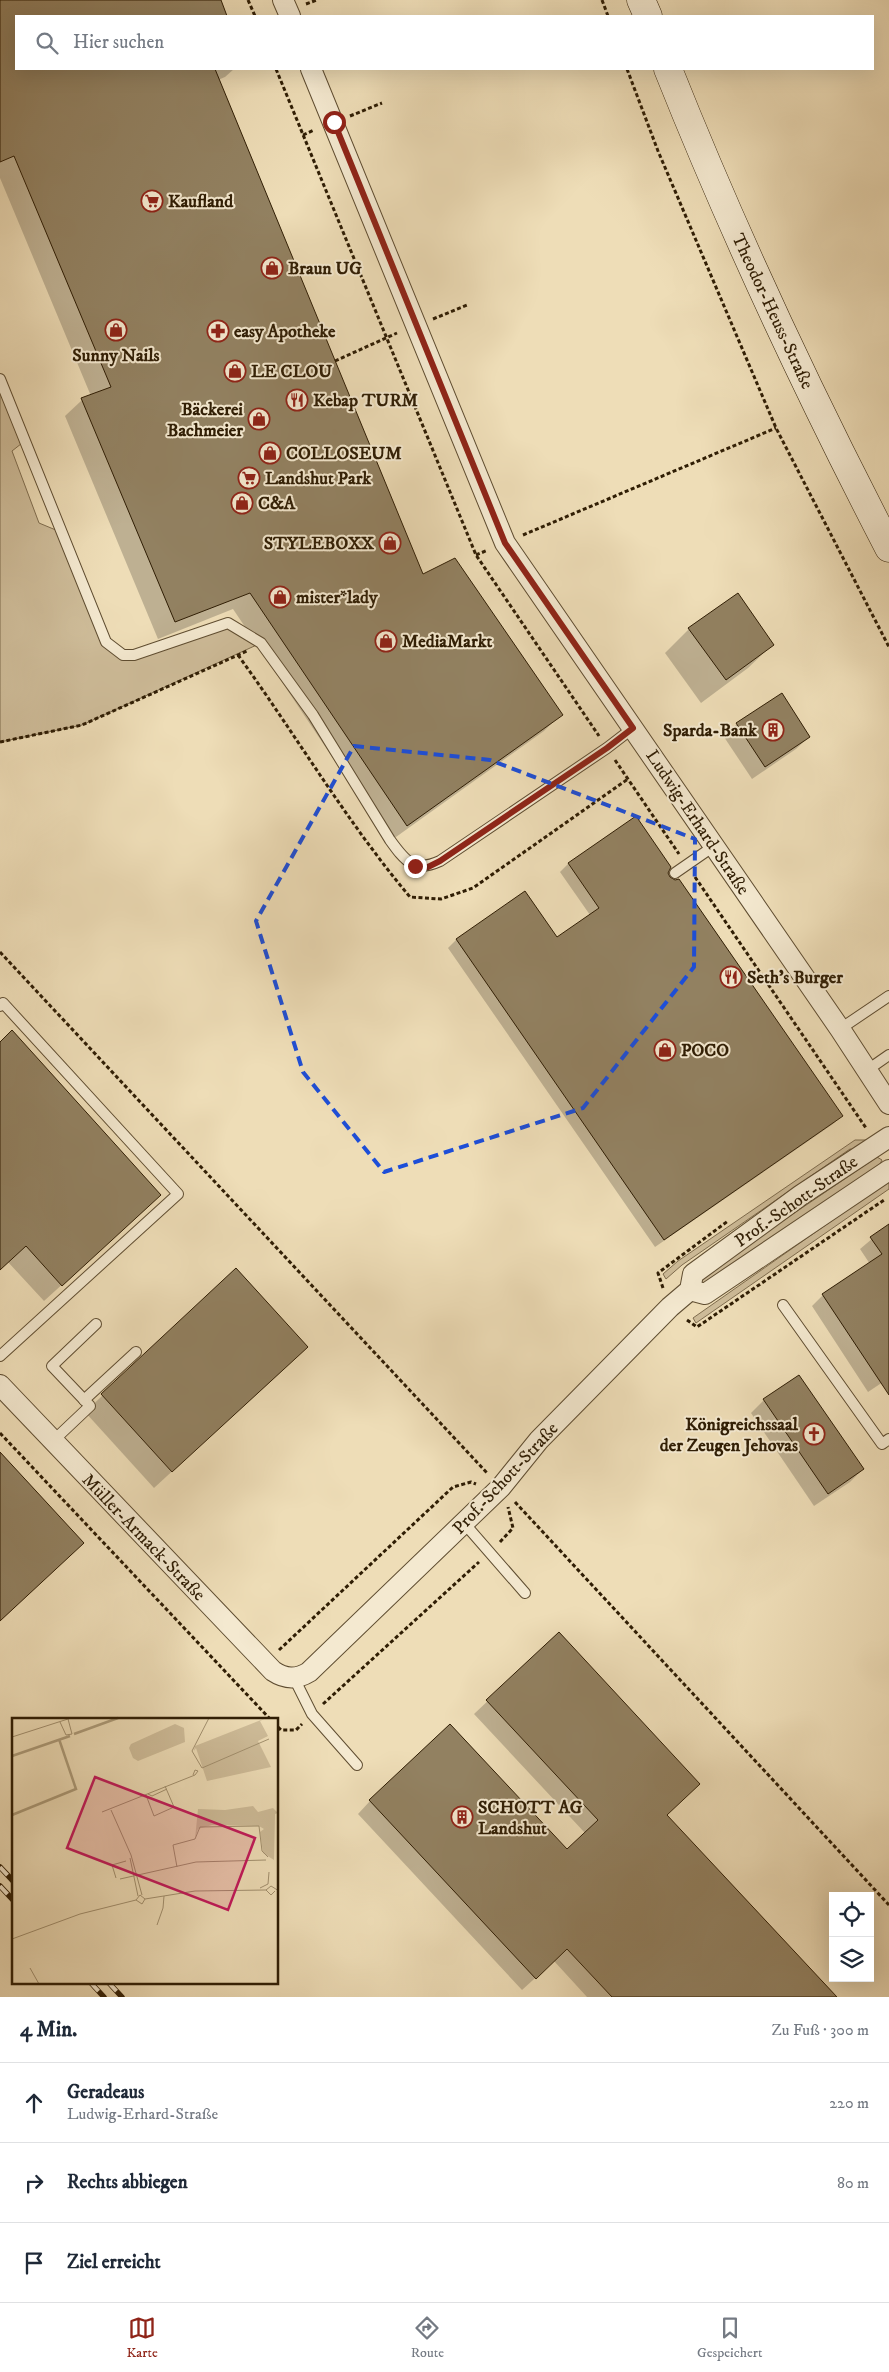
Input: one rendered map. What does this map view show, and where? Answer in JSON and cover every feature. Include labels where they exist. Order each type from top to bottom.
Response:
[{"type":"main road","points":[[641,0],[648,15]]},
{"type":"main road","name":"Theodor-Heuss-Straße","points":[[668,70],[750,263],[829,432],[889,548]]},
{"type":"street","points":[[283,0],[290,15]]},
{"type":"street","name":"Ludwig-Erhard-Straße","points":[[312,70],[505,543],[840,1029],[889,1104]]},
{"type":"street","name":"Prof.-Schott-Straße","points":[[294,1678],[309,1672],[501,1487],[540,1440],[616,1361],[690,1290],[693,1274],[801,1195],[889,1137]]},
{"type":"street","name":"Prof.-Schott-Straße","points":[[690,1290],[705,1294],[889,1170]]},
{"type":"street","name":"Müller-Armack-Straße","points":[[0,1385],[273,1671],[282,1677],[294,1678]]},
{"type":"lane","points":[[0,379],[106,642],[112,649],[123,655],[134,655],[228,623],[261,643],[313,715],[403,858],[415,866],[428,867],[440,861],[607,748],[633,728]]},
{"type":"lane","points":[[675,873],[714,846]]},
{"type":"lane","points":[[840,1029],[889,996]]},
{"type":"lane","points":[[0,1006],[3,1003],[178,1194],[0,1356]]},
{"type":"lane","points":[[866,1071],[889,1055]]},
{"type":"lane","points":[[783,1305],[882,1444],[889,1439]]},
{"type":"lane","points":[[53,1441],[90,1406],[52,1366],[96,1324]]},
{"type":"lane","points":[[84,1400],[136,1352]]},
{"type":"lane","points":[[464,1523],[525,1593]]},
{"type":"lane","points":[[294,1678],[312,1714],[357,1765]]},
{"type":"path","points":[[248,0],[255,15]]},
{"type":"path","points":[[602,0],[608,15]]},
{"type":"path","points":[[627,70],[658,151],[776,428],[889,647]]},
{"type":"path","points":[[505,543],[776,428]]},
{"type":"path","points":[[0,742],[82,725],[261,643]]},
{"type":"path","points":[[238,655],[267,694],[318,774],[355,823],[372,852],[410,897],[441,899],[472,888],[628,779]]},
{"type":"path","points":[[0,952],[889,1904]]},
{"type":"path","points":[[0,1433],[269,1718]]},
{"type":"path","points":[[294,1678],[279,1650],[454,1487],[471,1482],[501,1487]]},
{"type":"path","points":[[279,1728],[280,1730],[296,1730],[490,1552],[513,1528],[511,1514],[501,1487]]},
{"type":"highlighted area","points":[[354,746],[490,760],[695,839],[694,967],[583,1108],[384,1172],[303,1072],[256,921]]},
{"type":"shaded area","points":[[0,379],[26,440],[12,451],[39,523],[63,533],[103,631],[123,655],[228,623],[261,643],[82,725],[0,742]]},
{"type":"shaded area","points":[[855,1140],[869,1140],[860,1151],[850,1149],[682,1265],[666,1279],[663,1274],[678,1261]]},
{"type":"shaded area","points":[[877,1157],[882,1160],[879,1166],[702,1287],[700,1277]]},
{"type":"shaded area","points":[[889,1177],[889,1189],[696,1323],[693,1318],[877,1189]]},
{"type":"building","name":"Landshut Park","points":[[0,0],[221,0],[227,15],[15,15],[15,70],[215,70],[423,574],[455,558],[563,715],[407,826],[250,593],[175,622],[81,398],[111,387],[14,156],[0,162]]},
{"type":"building","points":[[738,593],[774,645],[726,680],[688,628]]},
{"type":"building","name":"Sparda-Bank","points":[[782,693],[810,737],[765,767],[736,723]]},
{"type":"building","name":"POCO","points":[[636,816],[671,867],[668,873],[670,877],[675,880],[679,879],[843,1116],[664,1240],[456,939],[525,891],[557,937],[599,908],[568,863]]},
{"type":"building","points":[[12,1030],[161,1195],[62,1286],[26,1246],[0,1270],[0,1042]]},
{"type":"building","points":[[889,1224],[889,1395],[822,1294],[882,1254],[870,1237]]},
{"type":"building","points":[[236,1268],[308,1347],[172,1472],[101,1394]]},
{"type":"building","name":"Königreichssaal der Zeugen Jehovas","points":[[799,1375],[864,1469],[828,1494],[763,1399]]},
{"type":"building","points":[[0,1452],[84,1543],[0,1621]]},
{"type":"building","name":"SCHOTT AG Landshut","points":[[559,1632],[700,1784],[667,1815],[837,1997],[612,1997],[567,1949],[536,1979],[369,1800],[450,1724],[567,1849],[598,1820],[486,1700]]},
{"type":"railway","points":[[0,1867],[12,1880]]},
{"type":"railway","points":[[0,1886],[12,1899]]},
{"type":"railway","points":[[92,1984],[104,1997]]},
{"type":"railway","points":[[110,1984],[122,1997]]},
{"type":"place","name":"Kaufland","points":[[152,201]]},
{"type":"place","name":"Braun UG","points":[[272,268]]},
{"type":"place","name":"Sunny Nails","points":[[116,330]]},
{"type":"place","name":"easy Apotheke","points":[[218,331]]},
{"type":"place","name":"LE CLOU","points":[[235,371]]},
{"type":"place","name":"Kebap TURM","points":[[297,400]]},
{"type":"place","name":"Bäckerei Bachmeier","points":[[259,419]]},
{"type":"place","name":"COLLOSEUM","points":[[270,453]]},
{"type":"place","name":"Landshut Park","points":[[249,478]]},
{"type":"place","name":"C&A","points":[[242,503]]},
{"type":"place","name":"STYLEBOXX","points":[[390,543]]},
{"type":"place","name":"mister*lady","points":[[280,597]]},
{"type":"place","name":"MediaMarkt","points":[[386,641]]},
{"type":"place","name":"Sparda-Bank","points":[[773,730]]},
{"type":"place","name":"Seth’s Burger","points":[[731,977]]},
{"type":"place","name":"POCO","points":[[665,1050]]},
{"type":"place","name":"Königreichssaal der Zeugen Jehovas","points":[[814,1434]]},
{"type":"place","name":"SCHOTT AG Landshut","points":[[462,1817]]},
{"type":"route","points":[[334,122],[505,543],[633,728],[607,748],[440,861],[428,867],[415,866]]}]
